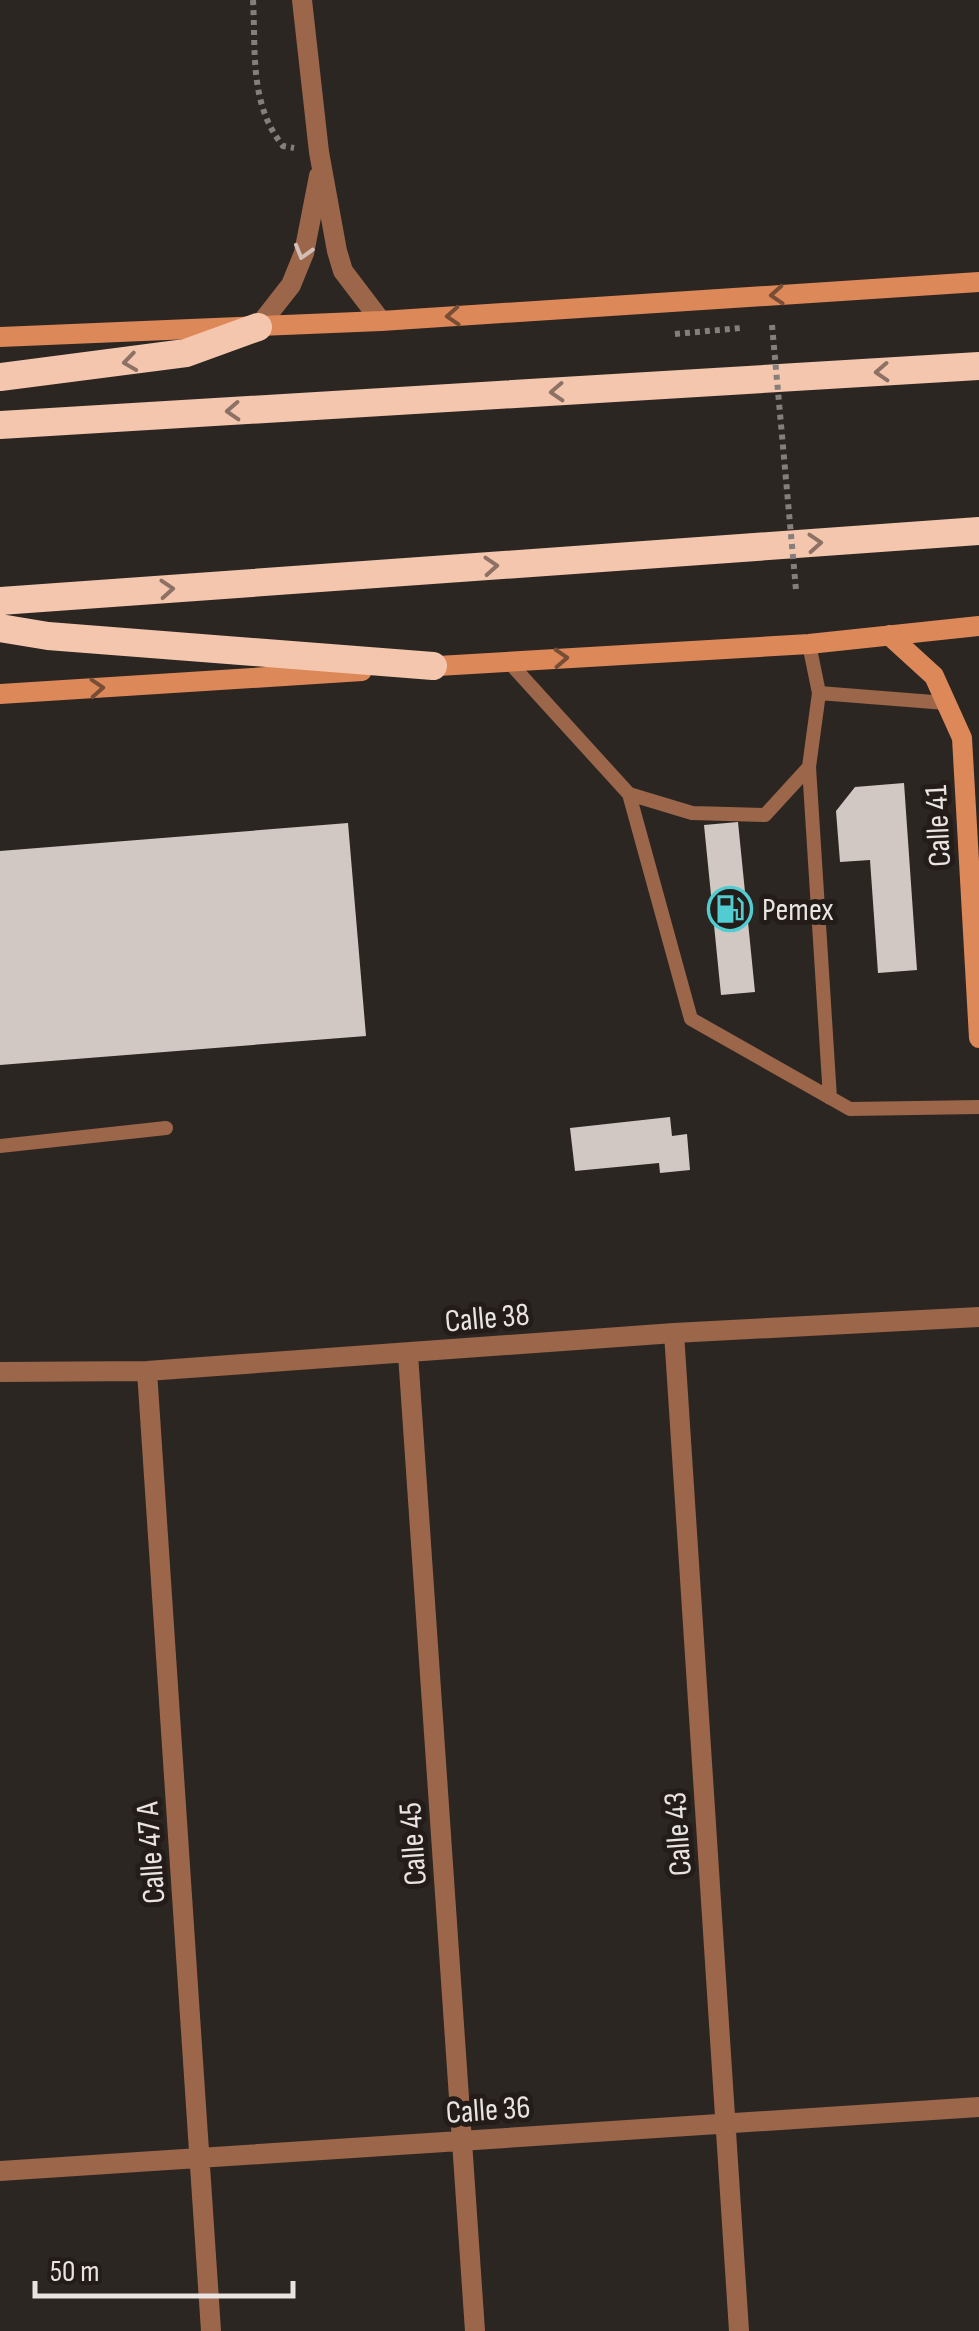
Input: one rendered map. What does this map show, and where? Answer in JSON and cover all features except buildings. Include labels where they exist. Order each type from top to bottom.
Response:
[{"type":"highway","points":[[0,377],[186,353],[258,328]]},
{"type":"highway","points":[[0,425],[979,366]]},
{"type":"highway","points":[[0,601],[979,531]]},
{"type":"highway","points":[[0,628],[48,636],[433,666]]},
{"type":"main road","points":[[0,337],[258,328],[979,282]]},
{"type":"main road","points":[[0,694],[808,644],[979,626]]},
{"type":"main road","name":"Calle 41","points":[[890,635],[934,676],[962,738],[979,1038]]},
{"type":"street","points":[[302,0],[320,158],[343,271],[382,321]]},
{"type":"street","points":[[258,328],[291,285],[304,253],[320,158]]},
{"type":"street","name":"Calle 38","points":[[0,1372],[147,1371],[674,1332],[979,1318]]},
{"type":"street","name":"Calle 43","points":[[674,1332],[739,2331]]},
{"type":"street","name":"Calle 45","points":[[408,1354],[474,2331]]},
{"type":"street","name":"Calle 47 A","points":[[147,1371],[211,2331]]},
{"type":"street","name":"Calle 36","points":[[0,2171],[979,2107]]},
{"type":"lane","points":[[808,644],[819,693],[809,767],[830,1098]]},
{"type":"lane","points":[[508,662],[629,794],[691,1019],[850,1109],[979,1108]]},
{"type":"lane","points":[[819,693],[946,703]]},
{"type":"lane","points":[[629,794],[692,814],[766,814],[809,767]]},
{"type":"lane","points":[[0,1146],[166,1128]]},
{"type":"path","points":[[253,0],[258,95],[268,127],[283,146],[320,158]]},
{"type":"path","points":[[675,334],[772,325],[796,590]]},
{"type":"place","name":"Pemex","points":[[730,909]]}]
